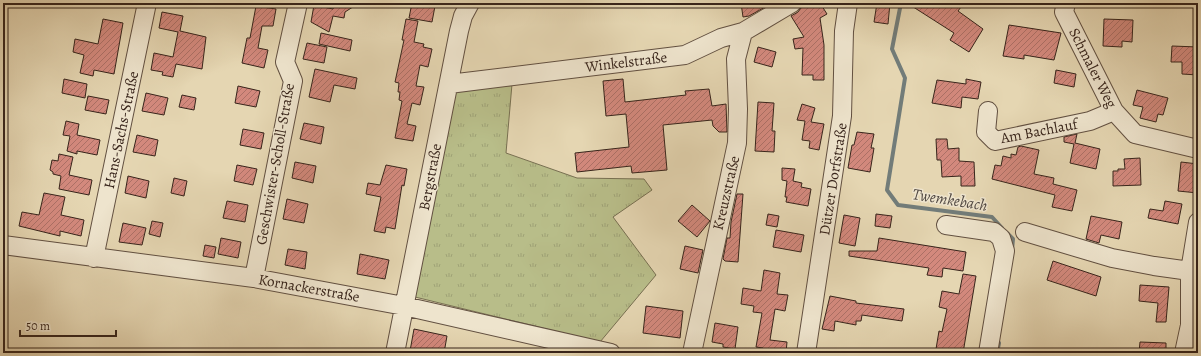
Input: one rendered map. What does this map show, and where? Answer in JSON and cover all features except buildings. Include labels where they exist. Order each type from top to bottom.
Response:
[{"type":"street","name":"Hans-Sachs-Straße","points":[[94,258],[147,3]]},
{"type":"street","name":"Geschwister-Scholl-Straße","points":[[254,278],[293,80],[285,62],[298,3]]},
{"type":"street","name":"Bergstraße","points":[[395,353],[462,16],[469,3]]},
{"type":"street","name":"Winkelstraße","points":[[449,84],[685,55],[722,38],[743,32],[792,3]]},
{"type":"street","name":"Dützer Dorfstraße","points":[[806,353],[842,116],[844,31],[848,3]]},
{"type":"street","name":"Schmaler Weg","points":[[1066,3],[1064,12],[1114,111],[1135,134],[1198,149]]},
{"type":"street","name":"Kreuzstraße","points":[[692,353],[737,143],[738,109],[736,59],[743,32]]},
{"type":"street","name":"Am Bachlauf","points":[[988,111],[986,132],[995,141],[1090,121],[1114,111]]},
{"type":"street","points":[[1184,353],[1190,325],[1190,270],[1198,222]]},
{"type":"street","points":[[946,225],[994,232],[1001,238],[1005,251],[988,353]]},
{"type":"street","points":[[1025,232],[1112,258],[1154,266],[1190,270]]},
{"type":"street","name":"Kornackerstraße","points":[[3,245],[254,278],[404,306],[611,353]]},
{"type":"green space","points":[[512,84],[506,153],[577,178],[644,179],[652,190],[613,217],[656,275],[600,342],[415,297],[451,97],[457,92]]},
{"type":"waterway","name":"Twemkebach","points":[[901,3],[892,49],[905,78],[887,190],[898,205],[992,217],[1002,228]]},
{"type":"waterway","name":"Twemkebach","points":[[1007,233],[1013,239],[1012,250]]},
{"type":"waterway","name":"Twemkebach","points":[[997,353],[999,343]]}]
